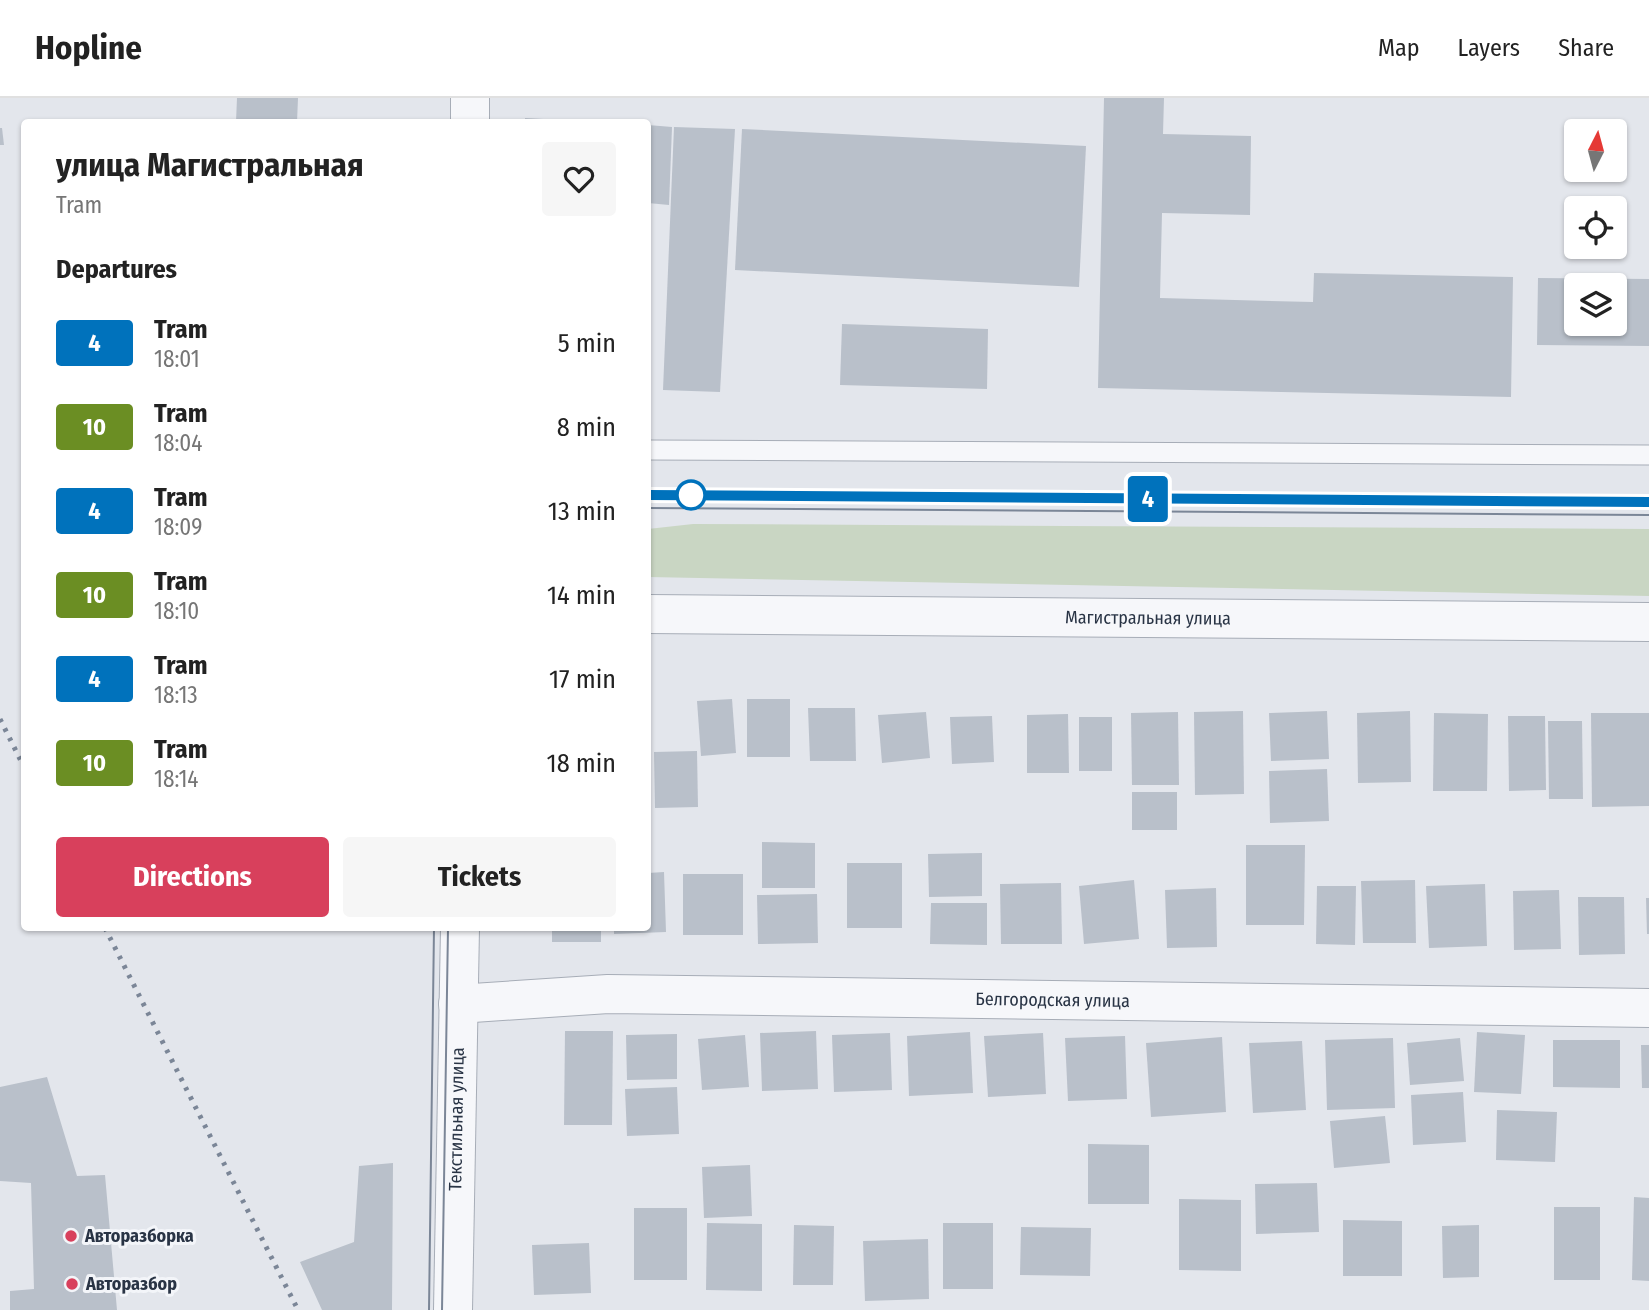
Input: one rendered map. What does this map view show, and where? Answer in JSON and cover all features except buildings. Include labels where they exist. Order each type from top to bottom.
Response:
[{"type":"street","points":[[470,98],[470,119]]},
{"type":"street","name":"Магистральная улица","points":[[651,614],[1649,622]]},
{"type":"street","name":"Текстильная улица","points":[[453,1310],[460,931]]},
{"type":"street","name":"Белгородская улица","points":[[458,1003],[608,994],[1649,1007]]},
{"type":"lane","points":[[651,450],[1649,455]]},
{"type":"green space","points":[[693,524],[1649,529],[1649,596],[651,577],[651,529]]},
{"type":"tram line","points":[[651,495],[1649,502]]},
{"type":"tram line","name":"4","points":[[651,495],[1649,502]]},
{"type":"tram line","points":[[651,508],[1649,515]]},
{"type":"tram line","points":[[429,1310],[434,931]]},
{"type":"tram line","points":[[442,1310],[448,931]]},
{"type":"railway","points":[[0,719],[21,761]]},
{"type":"railway","points":[[107,931],[298,1310]]},
{"type":"place","name":"Авторазборка","points":[[71,1236]]},
{"type":"place","name":"Авторазбор","points":[[72,1284]]}]
